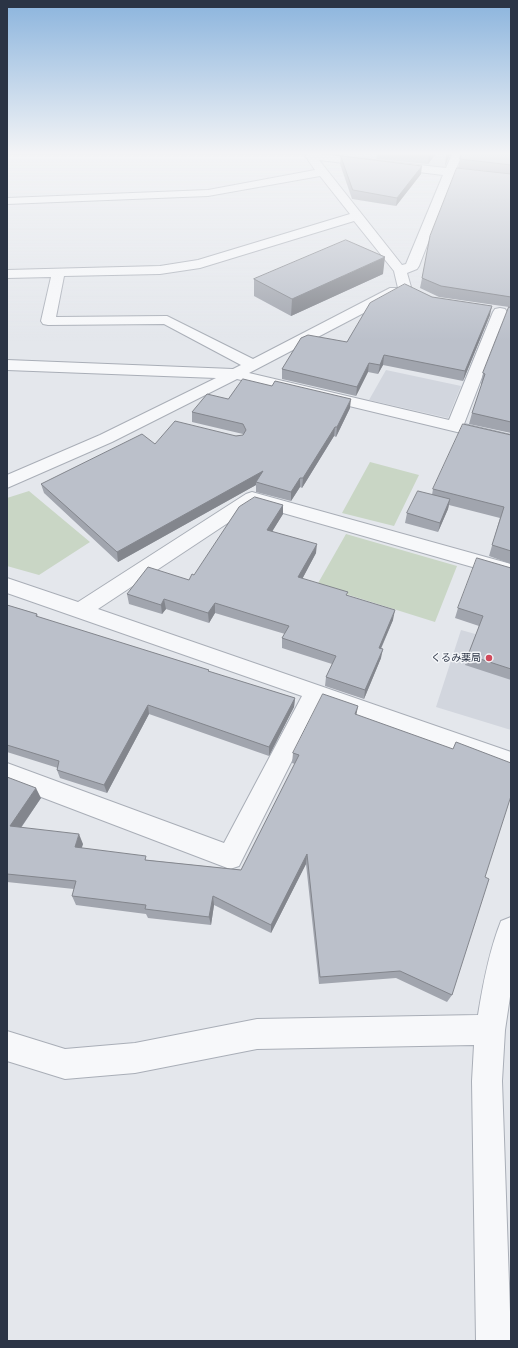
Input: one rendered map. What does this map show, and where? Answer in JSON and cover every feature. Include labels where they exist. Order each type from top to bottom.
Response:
[{"type":"street","points":[[7,482],[60,460],[150,418],[407,284],[412,266],[433,215]]},
{"type":"street","points":[[7,274],[160,270],[200,264],[357,216],[407,284]]},
{"type":"street","points":[[58,273],[48,322],[167,320],[253,365]]},
{"type":"street","points":[[454,427],[505,313],[484,309]]},
{"type":"street","points":[[7,365],[234,374],[511,440]]},
{"type":"street","points":[[150,418],[172,423]]},
{"type":"street","points":[[81,610],[252,498],[511,571]]},
{"type":"street","points":[[7,585],[316,692],[511,762]]},
{"type":"street","points":[[7,773],[230,857],[316,692]]},
{"type":"street","points":[[494,1341],[487,1081],[490,1030],[496,992],[511,931]]},
{"type":"street","points":[[7,1046],[65,1064],[135,1058],[257,1034],[490,1030]]},
{"type":"shaded area","points":[[386,370],[461,386],[448,418],[369,400]]},
{"type":"shaded area","points":[[461,630],[511,644],[511,730],[436,707]]},
{"type":"green space","points":[[370,462],[419,475],[394,526],[342,513]]},
{"type":"green space","points":[[29,491],[90,542],[39,575],[7,566],[7,498]]},
{"type":"green space","points":[[346,534],[457,566],[435,622],[317,585]]},
{"type":"building","points":[[438,215],[511,215],[511,297],[441,286],[422,278],[430,236]]},
{"type":"building","points":[[346,240],[385,257],[292,299],[254,279]]},
{"type":"building","points":[[405,284],[432,297],[492,306],[465,371],[384,355],[380,365],[369,363],[357,387],[282,369],[301,338],[308,335],[347,342],[370,303]]},
{"type":"building","points":[[509,307],[511,308],[511,422],[472,413],[485,374],[483,373]]},
{"type":"building","points":[[243,379],[272,386],[275,381],[351,399],[337,427],[335,427],[303,478],[300,478],[291,492],[256,482],[263,471],[117,552],[41,484],[142,434],[155,444],[175,421],[236,436],[243,435],[246,430],[243,424],[192,412],[207,394],[228,399]]},
{"type":"building","points":[[463,424],[511,435],[511,551],[492,545],[504,507],[433,489]]},
{"type":"building","points":[[418,491],[450,499],[440,523],[407,513]]},
{"type":"building","points":[[255,497],[283,505],[267,530],[317,544],[298,577],[348,592],[346,595],[395,610],[379,648],[383,649],[365,690],[326,677],[336,656],[282,638],[289,626],[215,603],[208,613],[164,599],[161,605],[127,594],[148,567],[189,580],[192,574],[194,575],[239,507]]},
{"type":"building","points":[[477,558],[511,568],[511,669],[468,655],[483,616],[458,608]]},
{"type":"building","points":[[7,605],[37,614],[36,616],[295,698],[269,747],[148,705],[104,785],[57,770],[59,761],[7,745]]},
{"type":"building","points":[[323,694],[358,706],[355,714],[453,749],[456,742],[511,763],[511,796],[485,877],[489,879],[452,995],[400,971],[320,977],[307,854],[271,925],[213,896],[209,917],[145,909],[146,905],[72,896],[76,881],[7,874],[7,777],[36,788],[10,826],[79,834],[75,847],[146,856],[145,860],[241,870],[299,755],[293,753]]},
{"type":"place","name":"くるみ薬局","points":[[489,658]]}]
